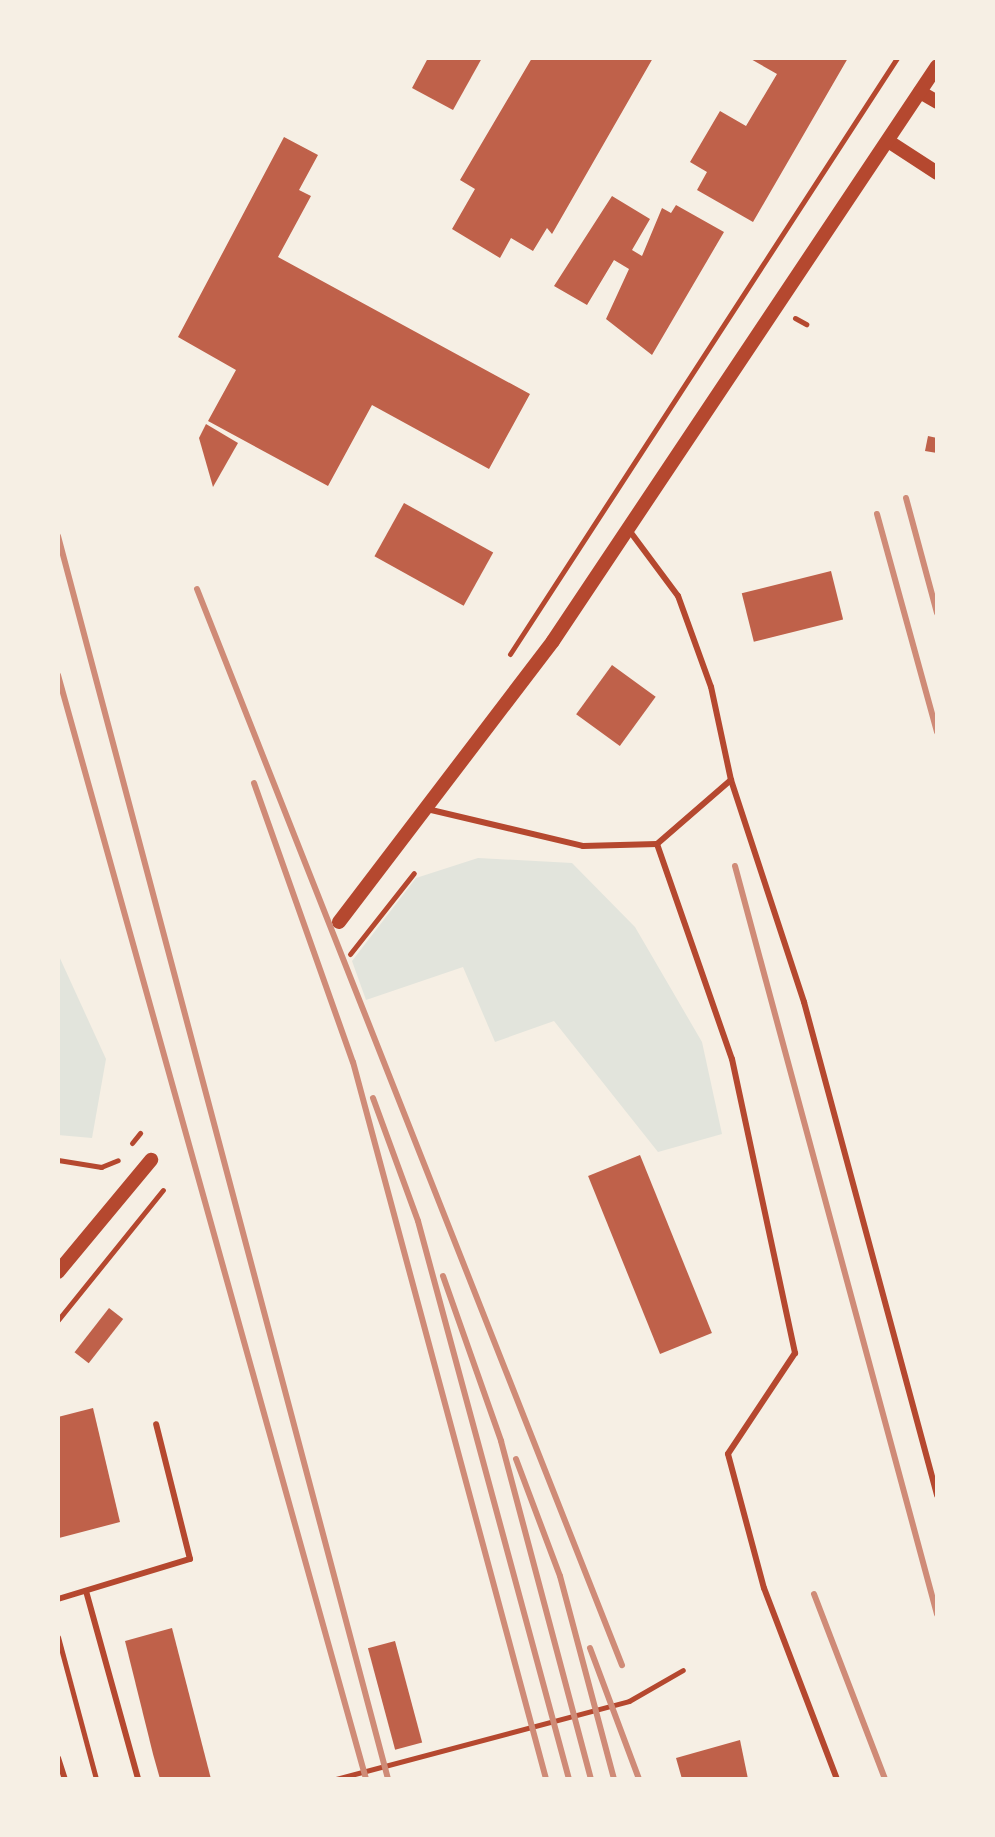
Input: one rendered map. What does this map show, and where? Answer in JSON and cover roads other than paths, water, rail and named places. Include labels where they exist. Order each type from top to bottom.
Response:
[{"type":"street","points":[[339,922],[427,809],[629,530],[937,66]]},
{"type":"street","points":[[920,92],[937,102]]},
{"type":"street","points":[[888,141],[937,173]]},
{"type":"street","points":[[58,1272],[151,1160]]},
{"type":"lane","points":[[629,530],[678,596],[711,687],[731,780],[804,1002],[937,1495]]},
{"type":"lane","points":[[427,809],[583,846],[657,844],[731,780]]},
{"type":"lane","points":[[657,844],[732,1059],[795,1353],[728,1454],[764,1588],[837,1779]]},
{"type":"lane","points":[[58,1599],[190,1559],[156,1424]]},
{"type":"lane","points":[[86,1591],[138,1779]]},
{"type":"lane","points":[[58,1758],[65,1779]]},
{"type":"railway","points":[[906,498],[937,613]]},
{"type":"railway","points":[[877,514],[937,732]]},
{"type":"railway","points":[[58,536],[388,1779]]},
{"type":"railway","points":[[197,589],[622,1665]]},
{"type":"railway","points":[[58,675],[366,1779]]},
{"type":"railway","points":[[254,783],[353,1062],[546,1779]]},
{"type":"railway","points":[[735,866],[937,1614]]},
{"type":"railway","points":[[373,1098],[418,1221],[569,1779]]},
{"type":"railway","points":[[443,1276],[501,1441],[591,1779]]},
{"type":"railway","points":[[516,1459],[560,1576],[614,1779]]},
{"type":"railway","points":[[814,1594],[885,1779]]},
{"type":"railway","points":[[590,1648],[639,1779]]}]
